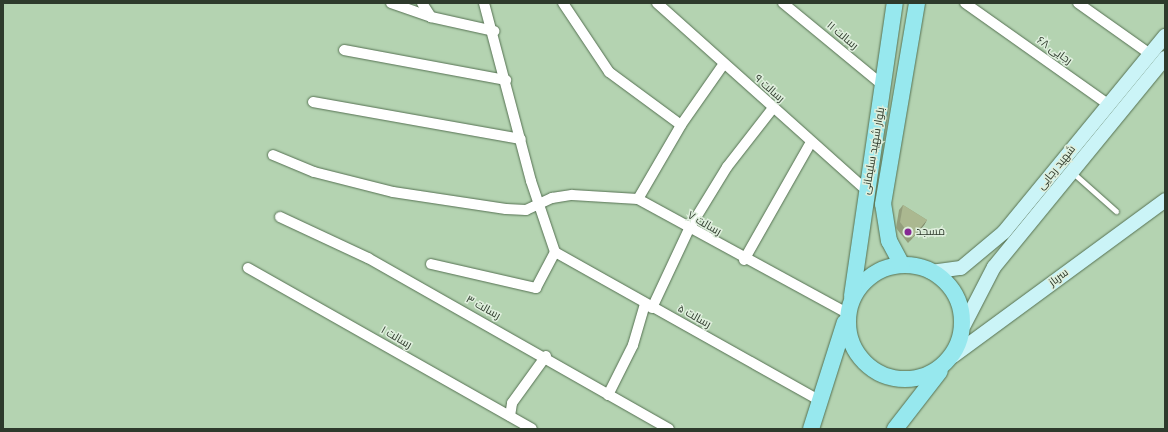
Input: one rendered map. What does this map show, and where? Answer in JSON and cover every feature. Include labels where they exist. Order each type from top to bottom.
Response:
[{"type":"main road","name":"بلوار شهید سلیمانی","points":[[810,429],[822,402],[848,311],[885,87],[895,3]]},
{"type":"main road","name":"بلوار شهید سلیمانی","points":[[902,265],[889,241],[883,204],[917,3]]},
{"type":"main road","name":"شهید رجایی","points":[[931,272],[961,268],[979,256],[1004,232],[1165,36]]},
{"type":"main road","name":"شهید رجایی","points":[[964,325],[994,268],[1165,58]]},
{"type":"main road","name":"سرباز","points":[[953,356],[1165,200]]},
{"type":"main road","points":[[895,429],[953,356],[964,325],[954,294],[931,272],[917,266],[902,265],[886,267],[872,275],[848,311],[852,348],[872,369],[889,377],[908,378],[940,371]]},
{"type":"street","points":[[391,3],[431,17],[494,31]]},
{"type":"street","points":[[422,3],[431,17]]},
{"type":"street","points":[[431,264],[536,288],[555,252],[542,205],[531,182],[494,31],[484,3]]},
{"type":"street","points":[[564,3],[609,72],[681,125]]},
{"type":"street","name":"رسالت ۹","points":[[657,3],[723,65],[867,190]]},
{"type":"street","name":"رسالت ۱۱","points":[[783,3],[885,87]]},
{"type":"street","name":"رجایی ۶۸","points":[[965,3],[1109,105]]},
{"type":"street","points":[[1078,3],[1150,54]]},
{"type":"street","points":[[344,50],[506,80]]},
{"type":"street","points":[[638,199],[681,125],[723,65]]},
{"type":"street","points":[[313,102],[521,139]]},
{"type":"street","points":[[608,395],[636,339],[649,306],[689,229],[727,167],[773,108]]},
{"type":"street","points":[[744,260],[811,142]]},
{"type":"street","name":"رسالت ۷","points":[[273,156],[314,172],[393,192],[526,210],[542,205],[552,198],[572,195],[638,199],[744,260],[848,311]]},
{"type":"street","name":"رسالت ۳","points":[[280,217],[368,258],[546,356],[608,395],[670,429]]},
{"type":"street","name":"رسالت ۵","points":[[555,252],[822,402]]},
{"type":"street","name":"رسالت ۱","points":[[248,268],[532,429]]},
{"type":"street","points":[[510,416],[512,403],[546,356]]},
{"type":"lane","points":[[1072,172],[1116,211]]},
{"type":"building","name":"مسجد","points":[[903,205],[927,220],[912,238],[900,222]]},
{"type":"place","name":"مسجد","points":[[908,232]]}]
